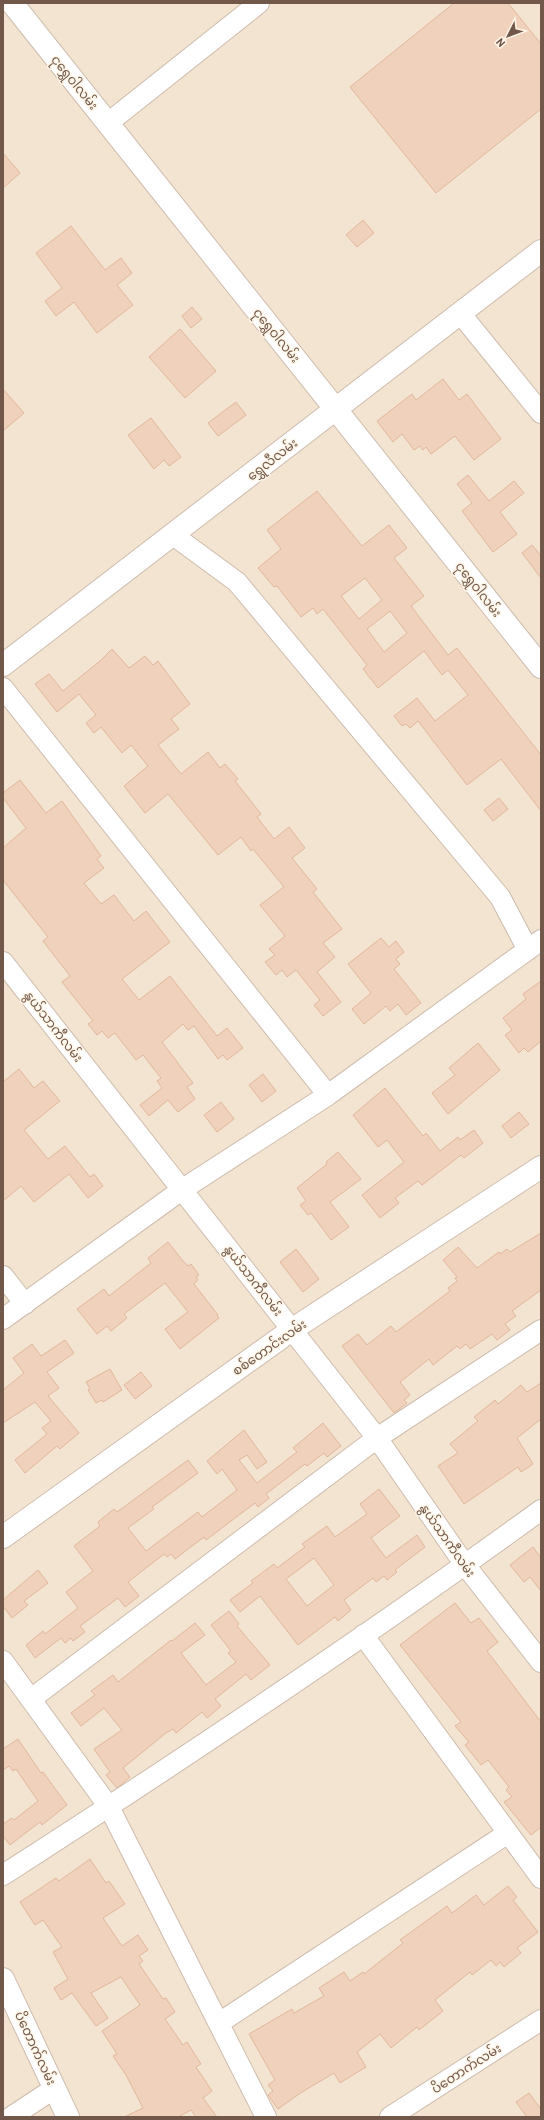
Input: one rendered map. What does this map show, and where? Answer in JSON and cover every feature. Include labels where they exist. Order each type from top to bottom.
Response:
[{"type":"street","name":"ငုရွှေဝါလမ်း","points":[[12,3],[541,667]]},
{"type":"street","points":[[108,123],[259,3]]},
{"type":"street","name":"ရွှေလီလမ်း","points":[[3,665],[541,251]]},
{"type":"street","points":[[460,313],[541,412]]},
{"type":"street","points":[[3,1319],[183,1189],[328,1096],[534,945],[500,897],[237,582],[173,535]]},
{"type":"street","points":[[3,688],[328,1096]]},
{"type":"street","name":"နွယ်သာကီလမ်း","points":[[3,962],[183,1189],[377,1438],[465,1566],[541,1662]]},
{"type":"street","name":"စစ်တောင်းလမ်း","points":[[3,1537],[293,1329],[541,1167]]},
{"type":"street","points":[[3,1276],[25,1304]]},
{"type":"street","points":[[31,1699],[377,1438],[541,1330]]},
{"type":"street","points":[[3,1875],[109,1806],[465,1566],[541,1510]]},
{"type":"street","points":[[362,1635],[541,1878]]},
{"type":"street","points":[[3,1661],[109,1806],[266,2117]]},
{"type":"street","points":[[219,2023],[508,1833]]},
{"type":"street","name":"ပိတောက်လမ်း","points":[[3,1979],[68,2117]]},
{"type":"street","name":"ပိတောက်လမ်း","points":[[390,2117],[541,2020]]},
{"type":"street","points":[[11,2117],[55,2088]]},
{"type":"shaded area","points":[[3,3],[541,3],[541,2117],[3,2117]]},
{"type":"building","points":[[454,3],[508,3],[541,44],[541,109],[436,193],[350,87]]},
{"type":"building","points":[[3,153],[20,173],[3,188]]},
{"type":"building","points":[[363,220],[374,233],[357,247],[346,235]]},
{"type":"building","points":[[71,226],[105,270],[121,258],[132,273],[117,285],[133,305],[97,333],[74,302],[56,316],[45,301],[62,288],[36,253]]},
{"type":"building","points":[[192,307],[202,319],[191,328],[182,316]]},
{"type":"building","points":[[180,329],[216,371],[185,398],[149,357]]},
{"type":"building","points":[[443,379],[459,400],[467,394],[501,439],[474,460],[455,436],[431,454],[426,447],[423,450],[420,446],[414,450],[402,434],[393,442],[377,421],[412,394],[416,400]]},
{"type":"building","points":[[3,389],[24,413],[3,431]]},
{"type":"building","points":[[236,402],[246,415],[218,436],[208,423]]},
{"type":"building","points":[[151,418],[181,457],[169,466],[164,460],[154,469],[128,435]]},
{"type":"building","points":[[468,475],[489,501],[514,481],[524,493],[500,512],[517,534],[493,552],[462,511],[472,503],[457,484]]},
{"type":"building","points":[[317,491],[362,546],[389,525],[407,548],[394,558],[424,596],[411,606],[448,655],[457,648],[541,755],[541,811],[501,759],[467,785],[418,721],[410,728],[406,724],[402,726],[394,716],[417,698],[435,721],[468,695],[448,670],[442,675],[424,651],[378,688],[363,669],[367,665],[323,609],[317,614],[313,608],[301,617],[277,586],[274,587],[258,568],[281,549],[267,530]],"holes":[[[365,578],[382,600],[359,619],[341,596]],[[390,611],[407,633],[384,652],[367,629]]]},
{"type":"building","points":[[532,545],[541,556],[541,578],[522,553]]},
{"type":"building","points":[[112,649],[129,668],[145,656],[153,665],[158,661],[190,704],[171,719],[179,729],[158,745],[181,774],[208,752],[220,768],[225,764],[238,779],[235,781],[261,814],[257,817],[274,839],[289,827],[305,848],[292,858],[317,889],[313,892],[342,929],[323,943],[335,957],[317,972],[341,1002],[323,1016],[314,1005],[320,1000],[296,970],[287,977],[282,970],[276,975],[265,962],[275,955],[269,949],[285,936],[260,905],[284,887],[253,849],[251,851],[241,837],[218,855],[168,794],[145,813],[124,786],[148,766],[131,745],[122,753],[101,727],[94,733],[86,723],[96,715],[79,694],[57,712],[35,684],[49,674],[63,691],[100,661]]},
{"type":"building","points":[[20,780],[46,813],[62,801],[101,856],[97,859],[104,868],[84,883],[101,904],[114,895],[134,921],[146,911],[170,942],[122,979],[139,1000],[170,976],[217,1036],[227,1028],[243,1048],[227,1060],[223,1055],[218,1059],[194,1026],[188,1030],[183,1024],[162,1042],[193,1083],[187,1087],[195,1099],[178,1112],[168,1100],[149,1116],[140,1105],[162,1088],[157,1081],[161,1078],[143,1055],[136,1060],[115,1033],[108,1038],[102,1031],[97,1035],[88,1024],[93,1021],[62,982],[70,976],[43,941],[48,937],[3,880],[3,848],[26,828],[3,798],[3,793]]},
{"type":"building","points":[[499,798],[508,809],[493,821],[484,810]]},
{"type":"building","points":[[381,938],[389,947],[396,941],[404,952],[396,959],[400,964],[394,969],[421,1003],[406,1015],[398,1004],[390,1011],[386,1006],[364,1024],[352,1009],[371,993],[348,964]]},
{"type":"building","points":[[541,981],[541,1041],[528,1052],[524,1048],[519,1053],[505,1035],[512,1030],[503,1018],[526,999],[523,994]]},
{"type":"building","points":[[478,1043],[500,1070],[448,1114],[432,1093],[455,1075],[449,1068]]},
{"type":"building","points":[[19,1069],[34,1088],[43,1081],[60,1101],[24,1130],[48,1159],[65,1146],[90,1177],[94,1174],[103,1186],[88,1198],[69,1174],[34,1202],[21,1186],[3,1201],[3,1082]]},
{"type":"building","points":[[263,1074],[276,1091],[262,1102],[249,1085]]},
{"type":"building","points":[[385,1088],[423,1136],[426,1133],[440,1151],[458,1137],[460,1140],[474,1130],[483,1143],[464,1158],[461,1155],[422,1185],[418,1181],[395,1198],[399,1203],[380,1218],[362,1195],[404,1162],[387,1140],[378,1147],[353,1115]]},
{"type":"building","points":[[221,1102],[234,1119],[217,1132],[204,1115]]},
{"type":"building","points":[[519,1112],[529,1124],[511,1138],[502,1126]]},
{"type":"building","points":[[338,1152],[361,1179],[330,1202],[349,1227],[331,1240],[311,1213],[308,1215],[300,1205],[306,1201],[297,1188],[327,1164],[326,1162]]},
{"type":"building","points":[[541,1233],[541,1290],[512,1311],[516,1316],[505,1324],[510,1330],[497,1340],[492,1334],[470,1349],[466,1344],[460,1349],[457,1346],[433,1365],[429,1359],[400,1382],[410,1395],[404,1400],[407,1403],[394,1413],[342,1346],[358,1334],[367,1345],[391,1326],[396,1332],[450,1291],[448,1288],[457,1281],[455,1278],[457,1277],[443,1260],[458,1247],[477,1268],[499,1252],[500,1254],[507,1249],[510,1252]]},
{"type":"building","points":[[168,1242],[183,1261],[188,1266],[191,1264],[199,1275],[196,1277],[198,1280],[194,1284],[219,1318],[180,1349],[165,1329],[188,1312],[165,1283],[124,1314],[127,1318],[111,1331],[107,1326],[97,1334],[77,1309],[104,1289],[109,1296],[151,1263],[148,1258]]},
{"type":"building","points":[[296,1249],[319,1279],[303,1292],[280,1262]]},
{"type":"building","points":[[65,1340],[74,1353],[47,1372],[59,1388],[48,1396],[79,1433],[60,1449],[57,1446],[25,1473],[15,1460],[47,1434],[42,1428],[51,1421],[35,1402],[3,1423],[3,1390],[24,1373],[13,1358],[32,1344],[41,1356]]},
{"type":"building","points":[[110,1369],[122,1390],[103,1402],[102,1400],[96,1403],[88,1390],[90,1389],[86,1382]]},
{"type":"building","points":[[141,1372],[152,1386],[135,1399],[124,1385]]},
{"type":"building","points":[[541,1383],[541,1419],[517,1438],[533,1464],[521,1472],[518,1467],[464,1504],[438,1466],[458,1453],[450,1444],[478,1421],[474,1417],[495,1400],[498,1404],[521,1385],[527,1392]]},
{"type":"building","points":[[323,1423],[341,1446],[327,1457],[324,1453],[307,1466],[305,1464],[266,1494],[269,1498],[258,1507],[255,1503],[206,1540],[204,1537],[175,1559],[171,1554],[167,1557],[164,1554],[128,1582],[139,1596],[125,1607],[118,1598],[80,1626],[85,1632],[73,1641],[71,1638],[65,1643],[61,1638],[35,1658],[26,1645],[43,1631],[45,1634],[78,1608],[66,1592],[93,1571],[74,1546],[100,1526],[98,1522],[114,1509],[117,1512],[188,1460],[198,1473],[152,1507],[154,1509],[128,1528],[146,1551],[198,1512],[202,1517],[237,1490],[222,1469],[217,1474],[207,1461],[244,1430],[267,1462],[257,1469],[247,1455],[239,1460],[257,1483],[297,1452],[293,1448]]},
{"type":"building","points":[[379,1489],[400,1516],[371,1538],[386,1558],[417,1535],[425,1547],[395,1570],[397,1572],[387,1580],[384,1576],[376,1582],[373,1578],[344,1600],[351,1610],[338,1621],[335,1617],[298,1645],[260,1596],[240,1612],[230,1600],[253,1583],[251,1581],[274,1564],[277,1568],[305,1547],[302,1544],[327,1526],[335,1537],[367,1514],[360,1504]],"holes":[[[314,1558],[334,1585],[307,1606],[286,1579]]]},
{"type":"building","points":[[533,1547],[541,1558],[541,1591],[530,1577],[524,1582],[510,1565]]},
{"type":"building","points":[[38,1570],[48,1583],[24,1601],[28,1605],[12,1618],[3,1606],[3,1600]]},
{"type":"building","points":[[455,1603],[471,1623],[479,1618],[498,1642],[487,1651],[541,1722],[541,1827],[531,1835],[504,1802],[512,1797],[506,1790],[509,1787],[488,1760],[481,1765],[465,1745],[469,1742],[455,1726],[461,1722],[400,1645]]},
{"type":"building","points":[[229,1611],[239,1624],[237,1626],[270,1665],[251,1680],[246,1674],[215,1699],[221,1706],[207,1718],[202,1712],[176,1733],[173,1729],[166,1733],[123,1768],[130,1777],[117,1788],[106,1775],[110,1772],[94,1749],[122,1730],[104,1708],[81,1726],[71,1713],[95,1695],[91,1691],[113,1675],[118,1682],[195,1623],[205,1635],[181,1653],[206,1685],[236,1662],[228,1653],[231,1651],[211,1625]]},
{"type":"building","points":[[18,1739],[41,1773],[43,1772],[67,1805],[42,1825],[40,1822],[10,1845],[3,1836],[3,1824],[12,1818],[14,1820],[38,1801],[16,1769],[13,1771],[9,1766],[3,1770],[3,1749]]},
{"type":"building","points":[[90,1859],[106,1883],[109,1881],[125,1904],[103,1918],[122,1946],[138,1935],[148,1950],[139,1956],[143,1961],[139,1964],[163,1999],[166,1998],[175,2012],[165,2019],[183,2045],[187,2042],[201,2064],[196,2067],[212,2091],[203,2098],[217,2117],[196,2117],[191,2110],[178,2117],[124,2117],[143,2108],[126,2075],[113,2056],[117,2054],[102,2031],[140,2005],[121,1977],[91,1993],[108,2018],[96,2026],[72,1993],[61,2000],[54,1988],[68,1979],[53,1952],[62,1947],[43,1920],[35,1925],[20,1902],[56,1878],[59,1881]]},
{"type":"building","points":[[508,1886],[517,1897],[513,1900],[538,1932],[517,1948],[521,1953],[504,1967],[500,1962],[496,1966],[491,1960],[472,1975],[470,1972],[435,2000],[443,2011],[419,2030],[417,2027],[391,2048],[380,2034],[357,2052],[366,2067],[340,2083],[334,2073],[302,2092],[278,2109],[268,2095],[273,2091],[268,2085],[275,2080],[249,2034],[292,2009],[294,2013],[324,1996],[319,1988],[344,1972],[350,1981],[363,1972],[364,1974],[403,1943],[400,1940],[447,1906],[452,1913],[476,1895],[484,1905]]},
{"type":"building","points":[[529,2093],[541,2109],[541,2117],[527,2117],[516,2102]]}]
